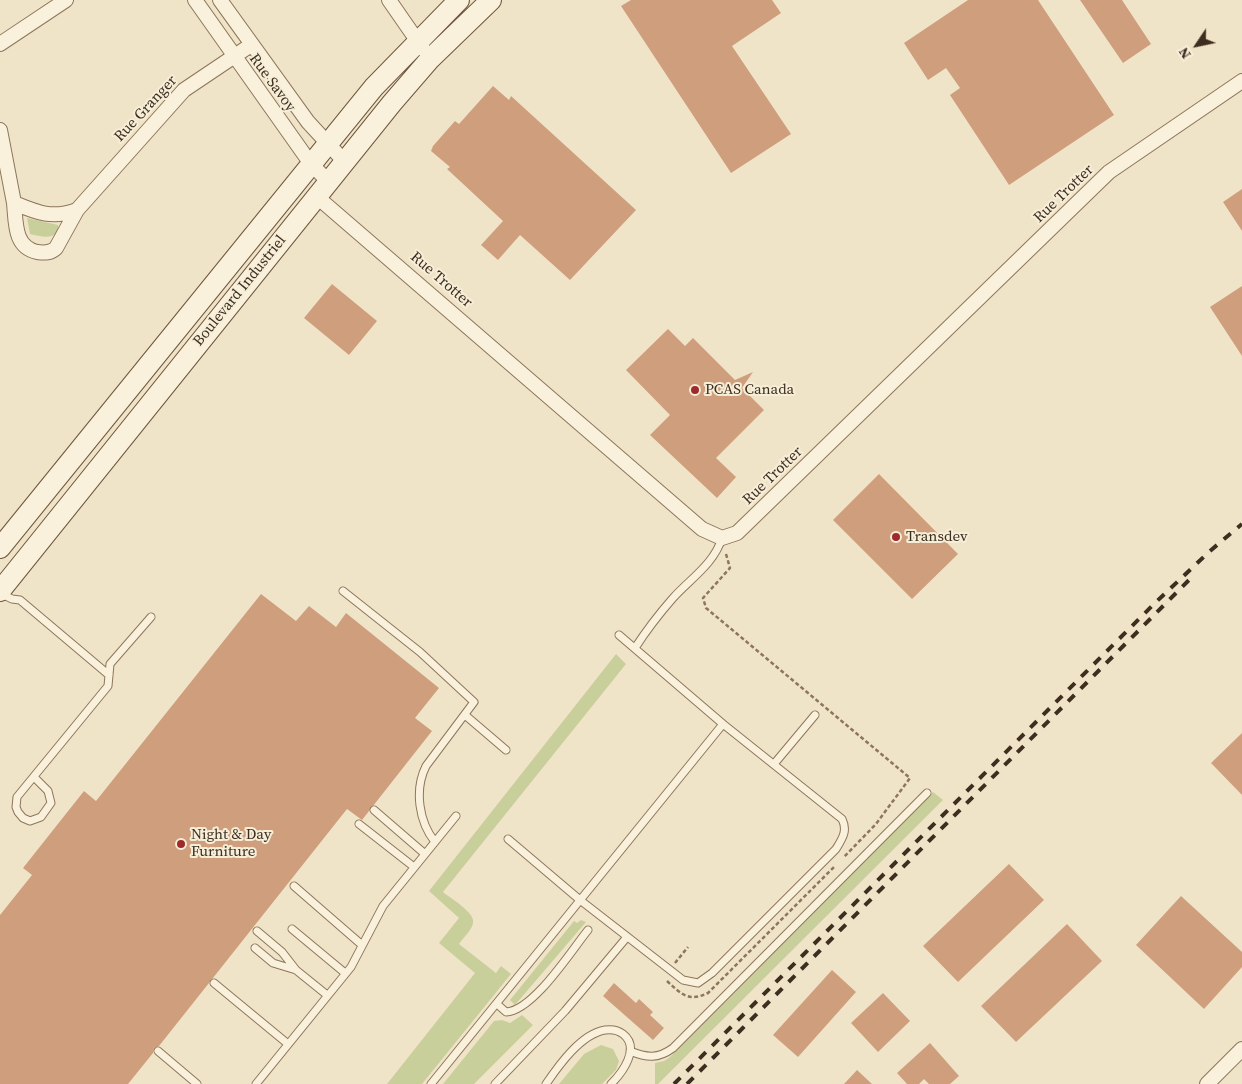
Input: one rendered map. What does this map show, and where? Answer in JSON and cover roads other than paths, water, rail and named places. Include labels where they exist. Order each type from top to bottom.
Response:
[{"type":"street","points":[[0,44],[66,0]]},
{"type":"street","name":"Rue Savoy","points":[[195,0],[311,164],[322,189]]},
{"type":"street","name":"Rue Savoy","points":[[220,0],[308,122],[344,161]]},
{"type":"street","points":[[389,0],[430,59]]},
{"type":"street","name":"Boulevard Industriel","points":[[0,548],[374,87],[459,0]]},
{"type":"street","name":"Boulevard Industriel","points":[[0,592],[344,161],[430,59],[491,0]]},
{"type":"street","name":"Rue Granger","points":[[0,130],[20,242],[27,250],[40,253],[51,252],[56,248],[77,210],[184,90],[251,45]]},
{"type":"street","name":"Rue Trotter","points":[[322,189],[702,529],[722,538],[737,533],[1109,172],[1242,81]]},
{"type":"street","points":[[14,203],[35,212],[50,214],[61,215],[77,210]]},
{"type":"street","points":[[1207,1084],[1242,1049]]},
{"type":"lane","points":[[634,648],[673,598],[712,558],[718,550],[722,538]]},
{"type":"lane","points":[[343,591],[420,652],[474,702],[426,766],[420,778],[422,814],[425,827],[435,842]]},
{"type":"lane","points":[[0,592],[12,599],[20,600],[109,675]]},
{"type":"lane","points":[[34,777],[44,786],[51,797],[51,803],[36,821],[24,818],[16,807],[17,797],[108,686],[110,664],[151,617]]},
{"type":"lane","points":[[508,839],[580,900],[670,970],[690,983],[698,983],[704,980],[836,849],[842,840],[845,825],[842,819],[723,724],[619,635]]},
{"type":"lane","points":[[465,714],[506,750]]},
{"type":"lane","points":[[774,764],[815,715]]},
{"type":"lane","points":[[432,1084],[723,724]]},
{"type":"lane","points":[[630,1051],[646,1057],[656,1057],[666,1054],[673,1048],[926,793]]},
{"type":"lane","points":[[374,810],[425,854]]},
{"type":"lane","points":[[256,1084],[345,974],[383,906],[456,816]]},
{"type":"lane","points":[[359,824],[414,868]]},
{"type":"lane","points":[[294,886],[362,945]]},
{"type":"lane","points":[[292,929],[345,974]]},
{"type":"lane","points":[[497,1004],[506,1012],[515,1011],[522,1006],[551,977],[588,930]]},
{"type":"lane","points":[[257,931],[282,952],[296,970],[327,995]]},
{"type":"lane","points":[[495,1084],[564,1011],[627,936]]},
{"type":"lane","points":[[255,948],[273,963],[296,970]]},
{"type":"lane","points":[[214,983],[288,1044]]},
{"type":"lane","points":[[546,1084],[578,1046],[588,1038],[605,1030],[618,1030],[626,1036],[630,1044],[630,1051],[622,1072],[611,1084]]},
{"type":"lane","points":[[158,1051],[197,1084]]},
{"type":"railway","points":[[674,1084],[1155,603],[1210,551],[1242,524]]},
{"type":"railway","points":[[687,1084],[1191,578]]},
{"type":"place","name":"PCAS Canada","points":[[695,390]]},
{"type":"place","name":"Transdev","points":[[896,537]]},
{"type":"place","name":"Night & Day Furniture","points":[[181,844]]}]
